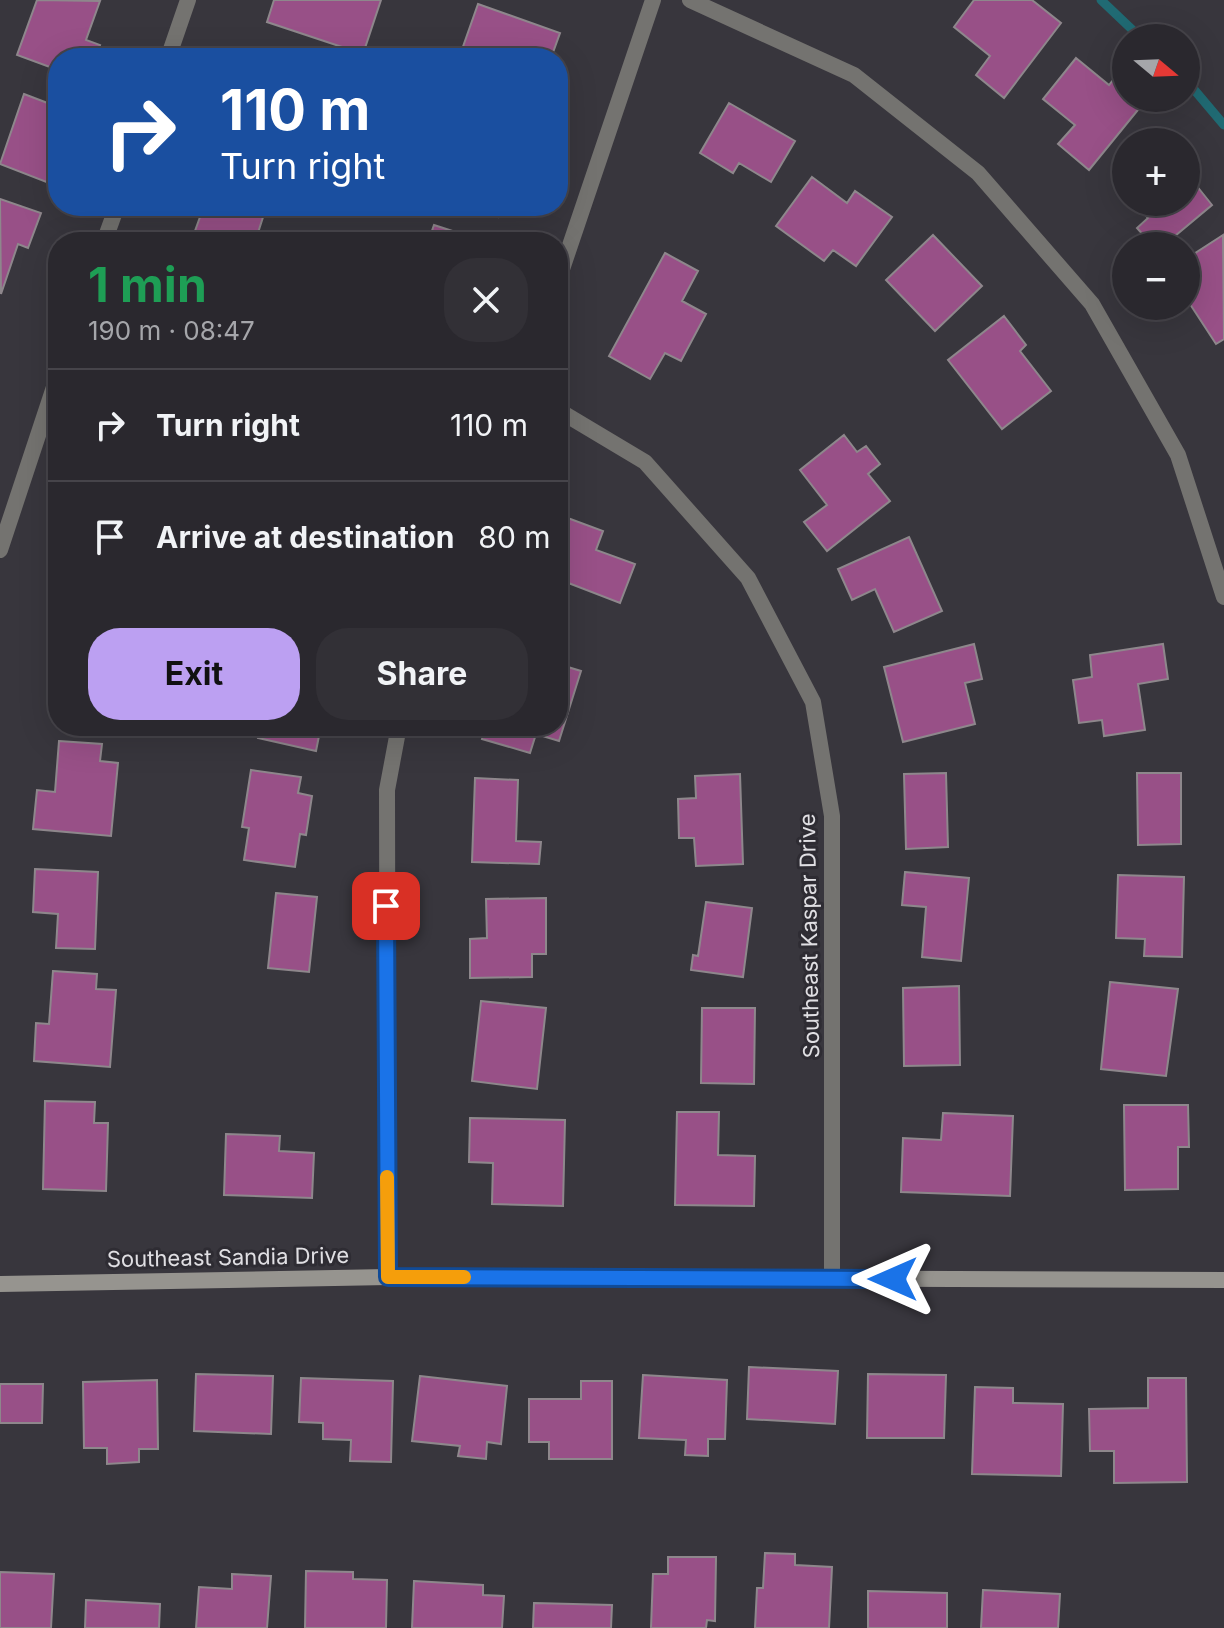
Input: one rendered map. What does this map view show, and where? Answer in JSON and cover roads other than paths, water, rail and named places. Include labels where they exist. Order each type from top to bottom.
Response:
[{"type":"street","points":[[171,48],[188,0]]},
{"type":"street","points":[[568,251],[653,0]]},
{"type":"street","points":[[690,0],[854,75],[978,173],[1092,304],[1178,455],[1224,597]]},
{"type":"street","points":[[0,550],[48,405]]},
{"type":"street","name":"Southeast Kaspar Drive","points":[[568,416],[645,462],[748,578],[813,702],[832,816],[832,1279]]},
{"type":"street","points":[[388,1277],[387,790],[397,736]]},
{"type":"street","name":"Southeast Sandia Drive","points":[[0,1284],[388,1277],[1224,1280]]},
{"type":"waterway","points":[[1101,0],[1126,24]]},
{"type":"waterway","points":[[1200,97],[1224,125]]}]
